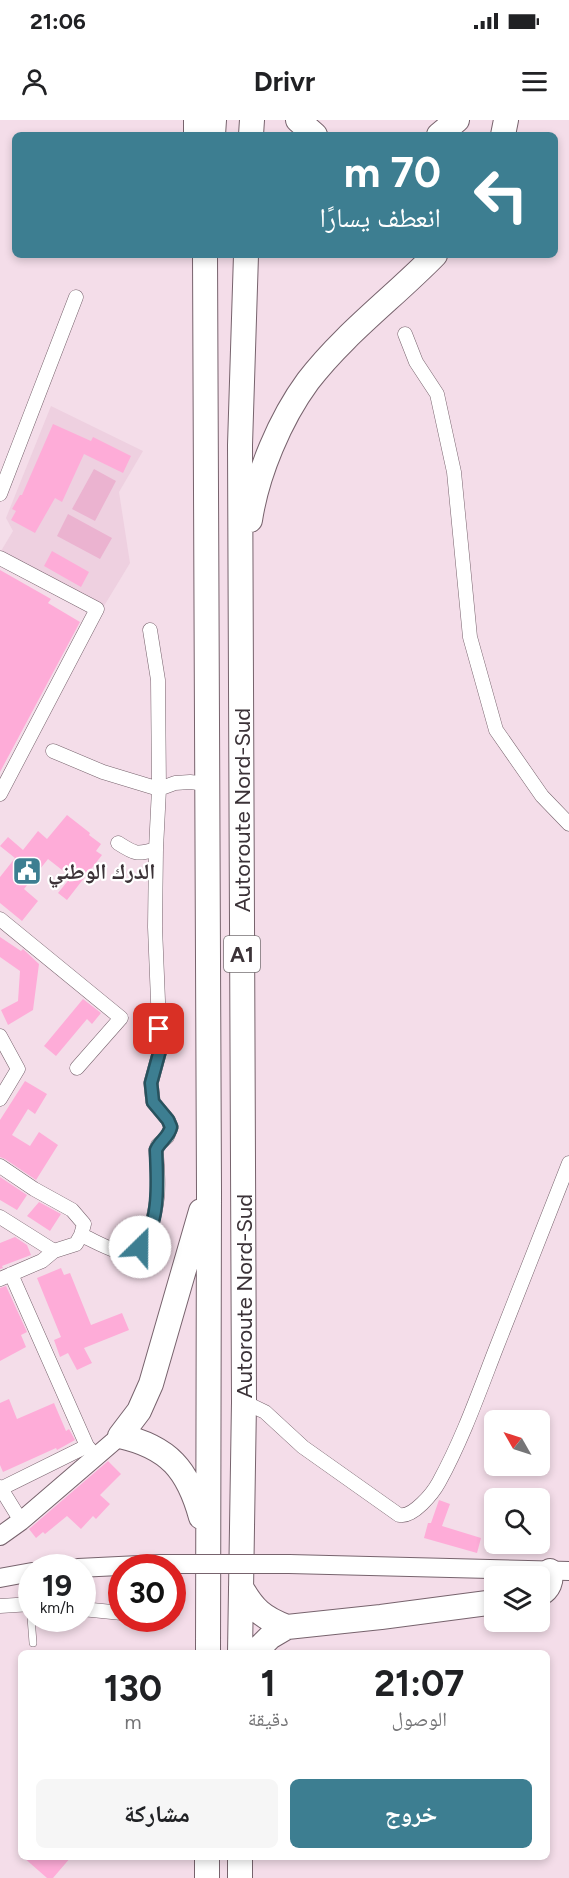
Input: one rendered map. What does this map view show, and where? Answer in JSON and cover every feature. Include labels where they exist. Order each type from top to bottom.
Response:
[{"type":"highway","points":[[298,120],[312,132]]},
{"type":"highway","points":[[443,132],[457,120]]},
{"type":"highway","name":"Autoroute Nord-Sud","points":[[205,258],[209,1192],[208,1650]]},
{"type":"highway","name":"Autoroute Nord-Sud","points":[[240,1650],[244,1402],[240,445],[246,258]]},
{"type":"highway","points":[[241,576],[254,497],[284,423],[308,382],[336,350],[432,258]]},
{"type":"highway","points":[[208,1541],[192,1488],[183,1473],[155,1447],[120,1436],[139,1411],[152,1384],[201,1210],[209,1192]]},
{"type":"highway","points":[[550,1583],[560,1571]]},
{"type":"highway","points":[[241,1587],[260,1613],[271,1621],[287,1627]]},
{"type":"highway","points":[[257,1650],[270,1637],[287,1627],[484,1603]]},
{"type":"highway","points":[[207,1860],[207,1878]]},
{"type":"highway","points":[[240,1860],[240,1878]]},
{"type":"main road","points":[[0,1536],[21,1521],[92,1452],[120,1436]]},
{"type":"main road","points":[[96,1567],[160,1564],[289,1564],[560,1571]]},
{"type":"main road","points":[[0,1578],[18,1575]]},
{"type":"street","points":[[0,494],[76,297]]},
{"type":"street","points":[[405,334],[416,362],[437,394],[440,405],[454,472],[470,637],[495,730],[542,796],[569,824]]},
{"type":"street","points":[[0,558],[97,609],[0,794]]},
{"type":"street","points":[[81,1235],[123,1254],[133,1253],[148,1238],[157,1197],[156,1150],[158,1144],[167,1137],[171,1127],[153,1102],[151,1083],[160,1050],[155,927],[159,789],[158,680],[150,630]]},
{"type":"street","points":[[53,751],[103,772],[159,789],[175,783],[207,784]]},
{"type":"street","points":[[118,843],[139,854],[156,849]]},
{"type":"street","points":[[0,919],[121,1018],[77,1068]]},
{"type":"street","points":[[0,1036],[18,1069],[0,1099]]},
{"type":"street","points":[[244,1402],[265,1412],[303,1447],[399,1515],[404,1516],[412,1512],[422,1504],[438,1484],[467,1423],[569,1164]]},
{"type":"street","points":[[0,1166],[34,1189],[72,1210],[84,1224],[76,1244],[54,1251],[42,1261],[5,1276],[92,1452],[0,1488],[21,1521]]},
{"type":"street","points":[[0,1217],[54,1251]]},
{"type":"street","points":[[0,1606],[18,1605]]},
{"type":"lane","points":[[32,1632],[33,1643]]},
{"type":"shaded area","points":[[51,406],[143,451],[119,492],[130,563],[104,606],[1,551],[13,531],[6,518]]},
{"type":"shaded area","points":[[94,469],[116,481],[95,521],[72,509]]},
{"type":"shaded area","points":[[68,514],[112,538],[100,559],[57,536]]},
{"type":"building","points":[[53,424],[91,441],[93,437],[131,456],[123,473],[84,454],[62,502],[55,498],[35,533],[11,520],[16,511],[12,509],[22,495]]},
{"type":"building","points":[[52,551],[89,572],[81,587],[44,566]]},
{"type":"building","points":[[0,570],[51,599],[48,603],[80,622],[0,772]]},
{"type":"building","points":[[67,815],[101,844],[96,851],[102,855],[67,900],[58,893],[71,877],[48,859],[24,889],[38,901],[22,921],[0,903],[0,877],[15,858],[0,846],[8,837],[23,850],[38,831],[47,839]]},
{"type":"building","points":[[0,937],[21,951],[23,949],[39,964],[33,1010],[8,1025],[1,1010],[18,1001],[20,971],[0,957]]},
{"type":"building","points":[[83,999],[101,1013],[92,1024],[87,1019],[56,1056],[44,1046]]},
{"type":"building","points":[[25,1081],[47,1094],[35,1114],[28,1109],[12,1135],[30,1146],[39,1132],[58,1145],[36,1180],[0,1157],[0,1120]]},
{"type":"building","points":[[0,1177],[27,1195],[17,1210],[0,1200]]},
{"type":"building","points":[[39,1202],[61,1214],[50,1231],[27,1216]]},
{"type":"building","points":[[15,1237],[27,1245],[31,1255],[2,1266],[3,1268],[0,1269],[0,1243]]},
{"type":"building","points":[[61,1268],[64,1275],[70,1273],[91,1325],[122,1313],[129,1330],[84,1348],[92,1363],[77,1370],[68,1353],[60,1357],[54,1340],[61,1337],[37,1278]]},
{"type":"building","points":[[6,1286],[27,1332],[21,1335],[26,1347],[0,1361],[0,1288]]},
{"type":"building","points":[[9,1399],[17,1419],[54,1403],[66,1431],[69,1429],[75,1440],[57,1450],[56,1448],[3,1472],[0,1465],[0,1403]]},
{"type":"building","points":[[108,1461],[121,1474],[100,1495],[110,1504],[96,1519],[93,1516],[81,1529],[67,1516],[45,1534],[43,1532],[36,1538],[29,1529]]},
{"type":"building","points":[[439,1500],[450,1504],[442,1526],[481,1538],[477,1553],[424,1538]]},
{"type":"building","points":[[26,1860],[68,1860],[53,1878],[47,1878]]},
{"type":"place","name":"الدرك الوطني","points":[[27,871]]},
{"type":"route","points":[[140,1247],[148,1238],[157,1197],[156,1150],[158,1144],[167,1137],[171,1127],[153,1102],[151,1083],[160,1050],[159,1029]]}]
